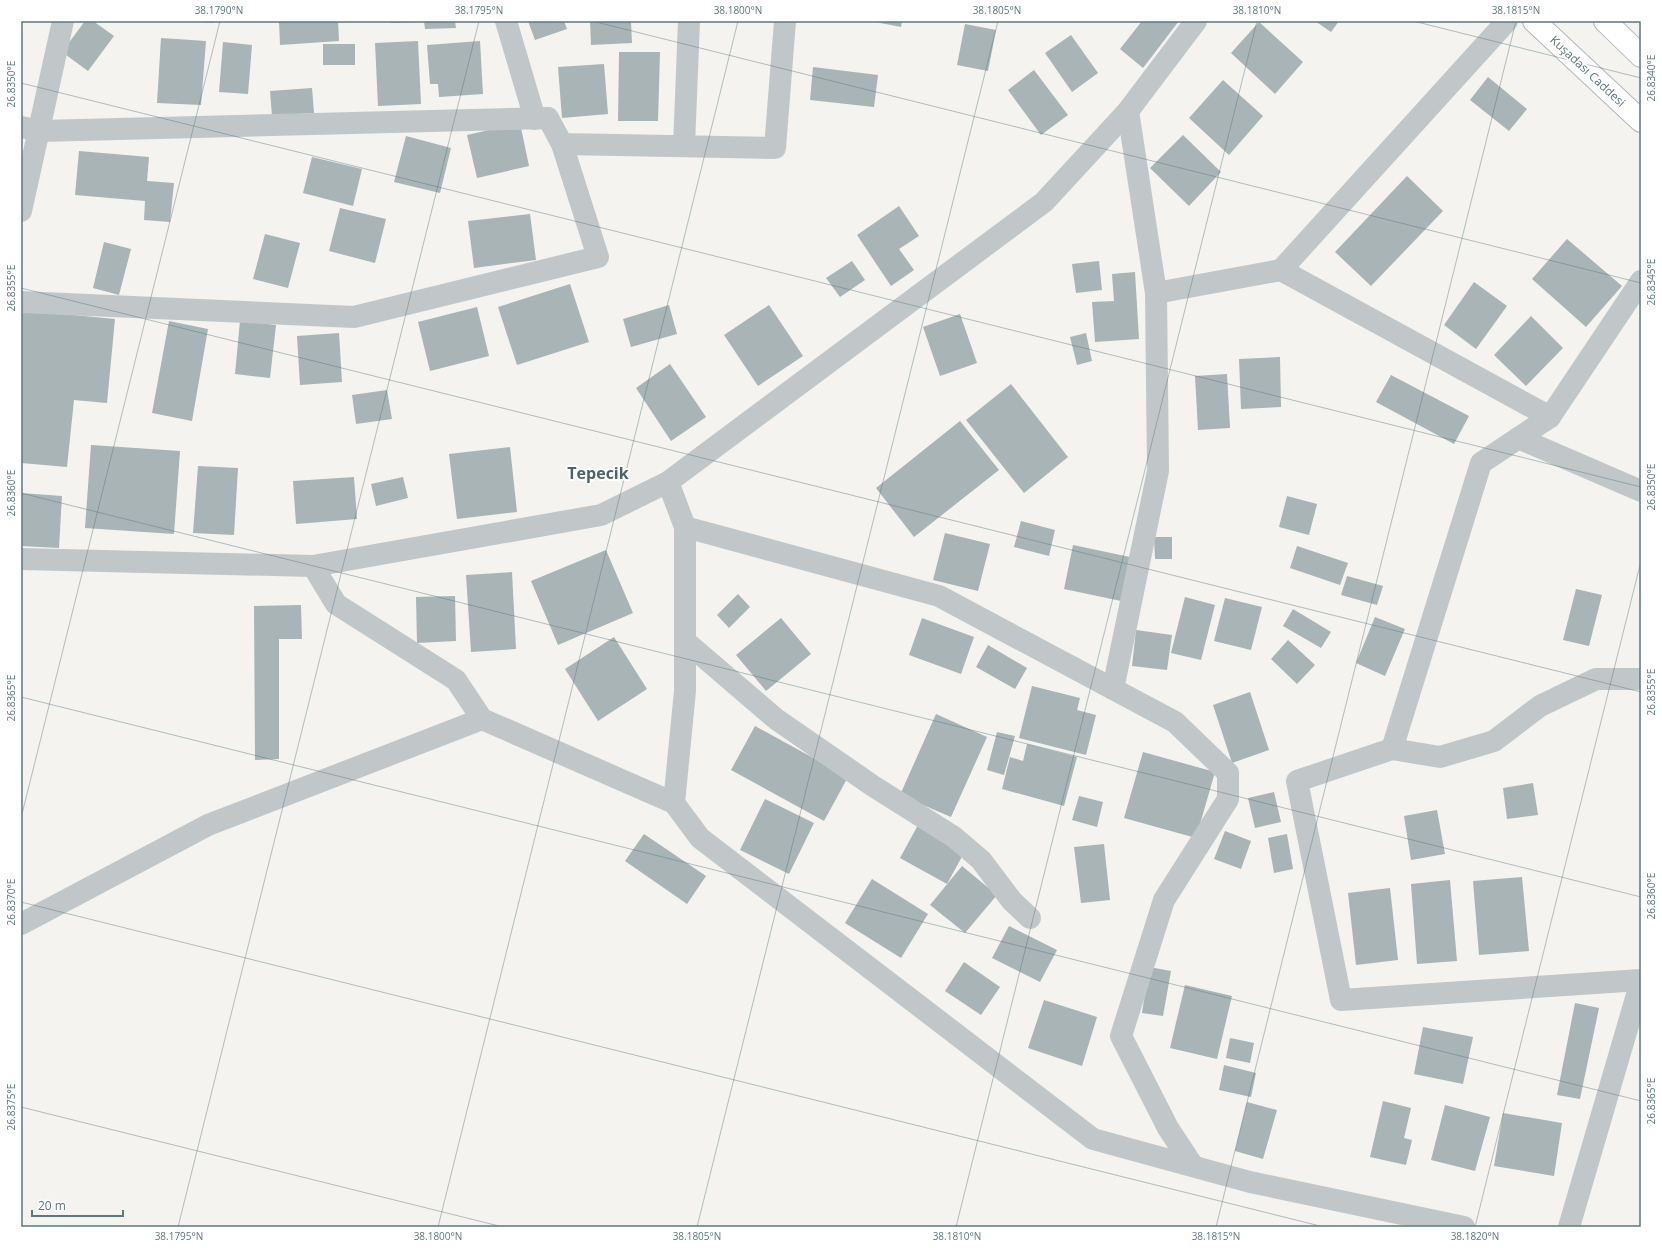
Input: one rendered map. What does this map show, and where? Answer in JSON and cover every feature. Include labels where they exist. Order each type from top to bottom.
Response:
[{"type":"main road","name":"Kuşadası Caddesi","points":[[1534,21],[1641,121]]},
{"type":"main road","points":[[1605,21],[1641,56]]},
{"type":"street","points":[[21,211],[30,129],[63,21]]},
{"type":"street","points":[[506,21],[535,119]]},
{"type":"street","points":[[684,146],[690,21]]},
{"type":"street","points":[[562,144],[775,148],[785,21]]},
{"type":"street","points":[[21,559],[314,566],[601,515],[668,482],[1044,202],[1128,111],[1196,21]]},
{"type":"street","points":[[1156,293],[1281,270],[1507,21]]},
{"type":"street","points":[[1113,689],[1158,471],[1156,293],[1128,111]]},
{"type":"street","points":[[21,302],[354,317],[598,258],[562,144],[548,118],[30,129]]},
{"type":"street","points":[[1281,270],[1550,417]]},
{"type":"street","points":[[1392,749],[1481,463],[1550,417],[1641,282]]},
{"type":"street","points":[[1518,438],[1641,491]]},
{"type":"street","points":[[668,482],[685,527],[685,691],[674,803]]},
{"type":"street","points":[[685,527],[939,596],[1175,722],[1228,773],[1228,799],[1164,900],[1121,1036],[1168,1128],[1193,1166]]},
{"type":"street","points":[[314,566],[336,604],[456,680],[482,719],[674,803],[700,838],[1093,1139],[1250,1182],[1464,1227]]},
{"type":"street","points":[[685,641],[776,719],[873,786],[954,837],[981,860],[1012,901],[1030,918]]},
{"type":"street","points":[[1569,1227],[1641,980],[1341,1000],[1297,781],[1392,749],[1440,757],[1494,741],[1540,706],[1596,680],[1641,679]]},
{"type":"street","points":[[21,924],[208,825],[482,719]]},
{"type":"building","points":[[85,21],[93,21],[114,36],[88,71],[62,52]]},
{"type":"building","points":[[190,21],[214,21],[214,23]]},
{"type":"building","points":[[279,21],[338,21],[339,41],[280,45]]},
{"type":"building","points":[[391,21],[415,21],[415,22],[391,23]]},
{"type":"building","points":[[424,21],[455,21],[456,28],[425,29]]},
{"type":"building","points":[[528,21],[564,21],[567,29],[535,40]]},
{"type":"building","points":[[590,21],[631,21],[632,43],[591,45]]},
{"type":"building","points":[[870,21],[902,21],[901,27]]},
{"type":"building","points":[[1142,21],[1179,21],[1143,68],[1120,49]]},
{"type":"building","points":[[1315,21],[1339,21],[1331,32]]},
{"type":"building","points":[[1259,22],[1303,62],[1275,94],[1231,53]]},
{"type":"building","points":[[965,24],[996,30],[988,71],[957,65]]},
{"type":"building","points":[[1071,35],[1098,73],[1072,92],[1045,53]]},
{"type":"building","points":[[161,38],[206,41],[201,105],[157,103]]},
{"type":"building","points":[[418,41],[421,104],[378,106],[375,43]]},
{"type":"building","points":[[480,41],[483,94],[439,97],[438,84],[430,84],[427,45]]},
{"type":"building","points":[[223,42],[252,45],[248,94],[219,92]]},
{"type":"building","points":[[323,44],[355,44],[355,65],[323,65]]},
{"type":"building","points":[[619,52],[660,52],[658,121],[618,121]]},
{"type":"building","points":[[604,64],[608,114],[562,118],[558,67]]},
{"type":"building","points":[[813,67],[878,75],[874,107],[810,100]]},
{"type":"building","points":[[1034,70],[1068,115],[1041,135],[1008,90]]},
{"type":"building","points":[[1488,77],[1527,109],[1509,131],[1470,100]]},
{"type":"building","points":[[1223,80],[1263,116],[1229,155],[1189,118]]},
{"type":"building","points":[[312,88],[314,113],[272,116],[270,91]]},
{"type":"building","points":[[520,123],[529,166],[477,178],[467,135]]},
{"type":"building","points":[[1183,135],[1221,172],[1189,206],[1150,168]]},
{"type":"building","points":[[406,136],[451,148],[440,193],[394,182]]},
{"type":"building","points":[[79,151],[149,157],[147,181],[174,183],[170,222],[144,220],[145,201],[75,195]]},
{"type":"building","points":[[312,157],[362,169],[353,206],[303,193]]},
{"type":"building","points":[[1407,176],[1443,211],[1371,286],[1335,252]]},
{"type":"building","points":[[899,206],[919,236],[899,249],[914,270],[891,286],[857,235]]},
{"type":"building","points":[[340,208],[386,219],[375,263],[329,251]]},
{"type":"building","points":[[530,214],[536,260],[474,268],[468,221]]},
{"type":"building","points":[[265,234],[300,243],[288,288],[253,279]]},
{"type":"building","points":[[1567,239],[1622,286],[1586,327],[1532,279]]},
{"type":"building","points":[[104,242],[131,249],[119,295],[93,288]]},
{"type":"building","points":[[852,261],[865,280],[840,297],[826,278]]},
{"type":"building","points":[[1099,261],[1102,290],[1076,293],[1072,264]]},
{"type":"building","points":[[1135,272],[1139,339],[1095,342],[1092,302],[1114,301],[1112,274]]},
{"type":"building","points":[[1474,282],[1507,306],[1476,349],[1444,325]]},
{"type":"building","points":[[570,284],[589,342],[517,365],[498,307]]},
{"type":"building","points":[[669,305],[677,334],[631,347],[623,319]]},
{"type":"building","points":[[769,305],[803,356],[758,386],[724,335]]},
{"type":"building","points":[[477,307],[489,356],[430,371],[418,322]]},
{"type":"building","points":[[21,310],[115,319],[107,403],[74,400],[67,467],[21,463]]},
{"type":"building","points":[[960,314],[977,363],[940,376],[923,327]]},
{"type":"building","points":[[1531,316],[1563,348],[1526,386],[1494,355]]},
{"type":"building","points":[[169,321],[208,329],[192,421],[152,413]]},
{"type":"building","points":[[240,321],[276,325],[270,378],[235,374]]},
{"type":"building","points":[[339,333],[342,382],[300,385],[297,336]]},
{"type":"building","points":[[1086,333],[1092,361],[1077,365],[1070,337]]},
{"type":"building","points":[[1280,357],[1281,407],[1241,409],[1239,359]]},
{"type":"building","points":[[670,364],[706,417],[671,441],[636,388]]},
{"type":"building","points":[[1227,374],[1230,428],[1198,430],[1195,376]]},
{"type":"building","points":[[1391,375],[1469,416],[1454,444],[1376,402]]},
{"type":"building","points":[[1011,384],[1068,457],[1024,493],[966,420]]},
{"type":"building","points":[[387,390],[392,419],[356,424],[352,395]]},
{"type":"building","points":[[960,421],[999,470],[914,537],[876,488]]},
{"type":"building","points":[[91,445],[180,451],[174,534],[85,528]]},
{"type":"building","points":[[510,447],[517,512],[457,519],[449,454]]},
{"type":"building","points":[[198,466],[238,468],[234,535],[193,533]]},
{"type":"building","points":[[354,477],[357,519],[296,524],[293,481]]},
{"type":"building","points":[[403,477],[408,498],[376,506],[371,484]]},
{"type":"building","points":[[21,493],[62,496],[59,548],[21,546]]},
{"type":"building","points":[[1287,496],[1317,504],[1309,535],[1279,527]]},
{"type":"building","points":[[1021,521],[1055,530],[1049,556],[1014,547]]},
{"type":"building","points":[[945,533],[990,544],[978,591],[933,580]]},
{"type":"building","points":[[1154,537],[1172,537],[1172,559],[1155,559]]},
{"type":"building","points":[[1073,545],[1130,557],[1121,601],[1064,589]]},
{"type":"building","points":[[1297,546],[1348,563],[1340,585],[1290,568]]},
{"type":"building","points":[[606,550],[633,613],[558,645],[531,581]]},
{"type":"building","points":[[512,572],[516,649],[471,652],[466,575]]},
{"type":"building","points":[[1347,576],[1383,586],[1377,605],[1341,595]]},
{"type":"building","points":[[1576,589],[1602,595],[1589,646],[1563,640]]},
{"type":"building","points":[[738,594],[750,607],[729,628],[717,615]]},
{"type":"building","points":[[455,596],[456,641],[417,643],[416,597]]},
{"type":"building","points":[[1185,597],[1215,605],[1201,660],[1171,653]]},
{"type":"building","points":[[1225,598],[1262,607],[1251,650],[1214,641]]},
{"type":"building","points":[[301,605],[302,639],[279,639],[279,759],[255,760],[254,606]]},
{"type":"building","points":[[1293,609],[1331,632],[1321,648],[1283,626]]},
{"type":"building","points":[[1375,617],[1405,629],[1385,676],[1356,663]]},
{"type":"building","points":[[781,618],[811,654],[766,691],[736,655]]},
{"type":"building","points":[[922,618],[974,637],[961,674],[909,655]]},
{"type":"building","points":[[1136,630],[1172,635],[1167,670],[1132,666]]},
{"type":"building","points":[[614,637],[647,689],[598,721],[565,669]]},
{"type":"building","points":[[1288,640],[1315,665],[1297,684],[1271,659]]},
{"type":"building","points":[[988,645],[1027,668],[1015,689],[976,667]]},
{"type":"building","points":[[1032,686],[1080,698],[1077,710],[1096,715],[1086,755],[1019,738]]},
{"type":"building","points":[[1250,692],[1269,750],[1232,763],[1213,705]]},
{"type":"building","points":[[936,714],[987,737],[951,817],[900,795]]},
{"type":"building","points":[[755,726],[848,777],[824,821],[731,770]]},
{"type":"building","points":[[997,732],[1015,736],[1004,775],[987,770]]},
{"type":"building","points":[[1027,744],[1077,757],[1064,806],[1002,789],[1010,757],[1023,761]]},
{"type":"building","points":[[1143,752],[1215,772],[1196,838],[1124,818]]},
{"type":"building","points":[[1533,783],[1538,815],[1507,819],[1503,788]]},
{"type":"building","points":[[1274,792],[1281,822],[1255,828],[1248,798]]},
{"type":"building","points":[[1079,796],[1103,802],[1097,827],[1072,820]]},
{"type":"building","points":[[765,799],[814,823],[789,874],[740,850]]},
{"type":"building","points":[[1437,810],[1445,854],[1411,860],[1404,816]]},
{"type":"building","points":[[918,825],[965,851],[947,884],[900,858]]},
{"type":"building","points":[[1225,831],[1251,841],[1241,869],[1214,859]]},
{"type":"building","points":[[644,834],[706,876],[687,904],[625,861]]},
{"type":"building","points":[[1287,834],[1293,869],[1274,873],[1268,838]]},
{"type":"building","points":[[1104,844],[1110,900],[1081,903],[1074,847]]},
{"type":"building","points":[[962,866],[997,895],[965,933],[930,905]]},
{"type":"building","points":[[1522,877],[1529,951],[1479,955],[1473,881]]},
{"type":"building","points":[[872,879],[928,914],[901,958],[845,923]]},
{"type":"building","points":[[1450,880],[1457,961],[1417,964],[1411,884]]},
{"type":"building","points":[[1390,888],[1398,960],[1356,965],[1348,893]]},
{"type":"building","points":[[1009,926],[1057,950],[1040,982],[992,958]]},
{"type":"building","points":[[964,962],[1000,987],[981,1015],[945,991]]},
{"type":"building","points":[[1149,967],[1171,971],[1163,1016],[1142,1013]]},
{"type":"building","points":[[1185,985],[1232,996],[1217,1059],[1170,1048]]},
{"type":"building","points":[[1044,1000],[1097,1017],[1082,1066],[1028,1048]]},
{"type":"building","points":[[1575,1003],[1599,1008],[1580,1099],[1557,1095]]},
{"type":"building","points":[[1423,1027],[1473,1037],[1463,1084],[1414,1074]]},
{"type":"building","points":[[1230,1038],[1254,1043],[1250,1063],[1226,1058]]},
{"type":"building","points":[[1224,1065],[1256,1073],[1251,1097],[1219,1090]]},
{"type":"building","points":[[1383,1101],[1411,1108],[1404,1138],[1412,1140],[1406,1165],[1370,1157]]},
{"type":"building","points":[[1247,1102],[1277,1110],[1263,1159],[1235,1151]]},
{"type":"building","points":[[1445,1105],[1490,1117],[1475,1171],[1431,1160]]},
{"type":"building","points":[[1503,1113],[1562,1123],[1554,1176],[1494,1166]]},
{"type":"district","name":"Tepecik","points":[[598,473]]}]
